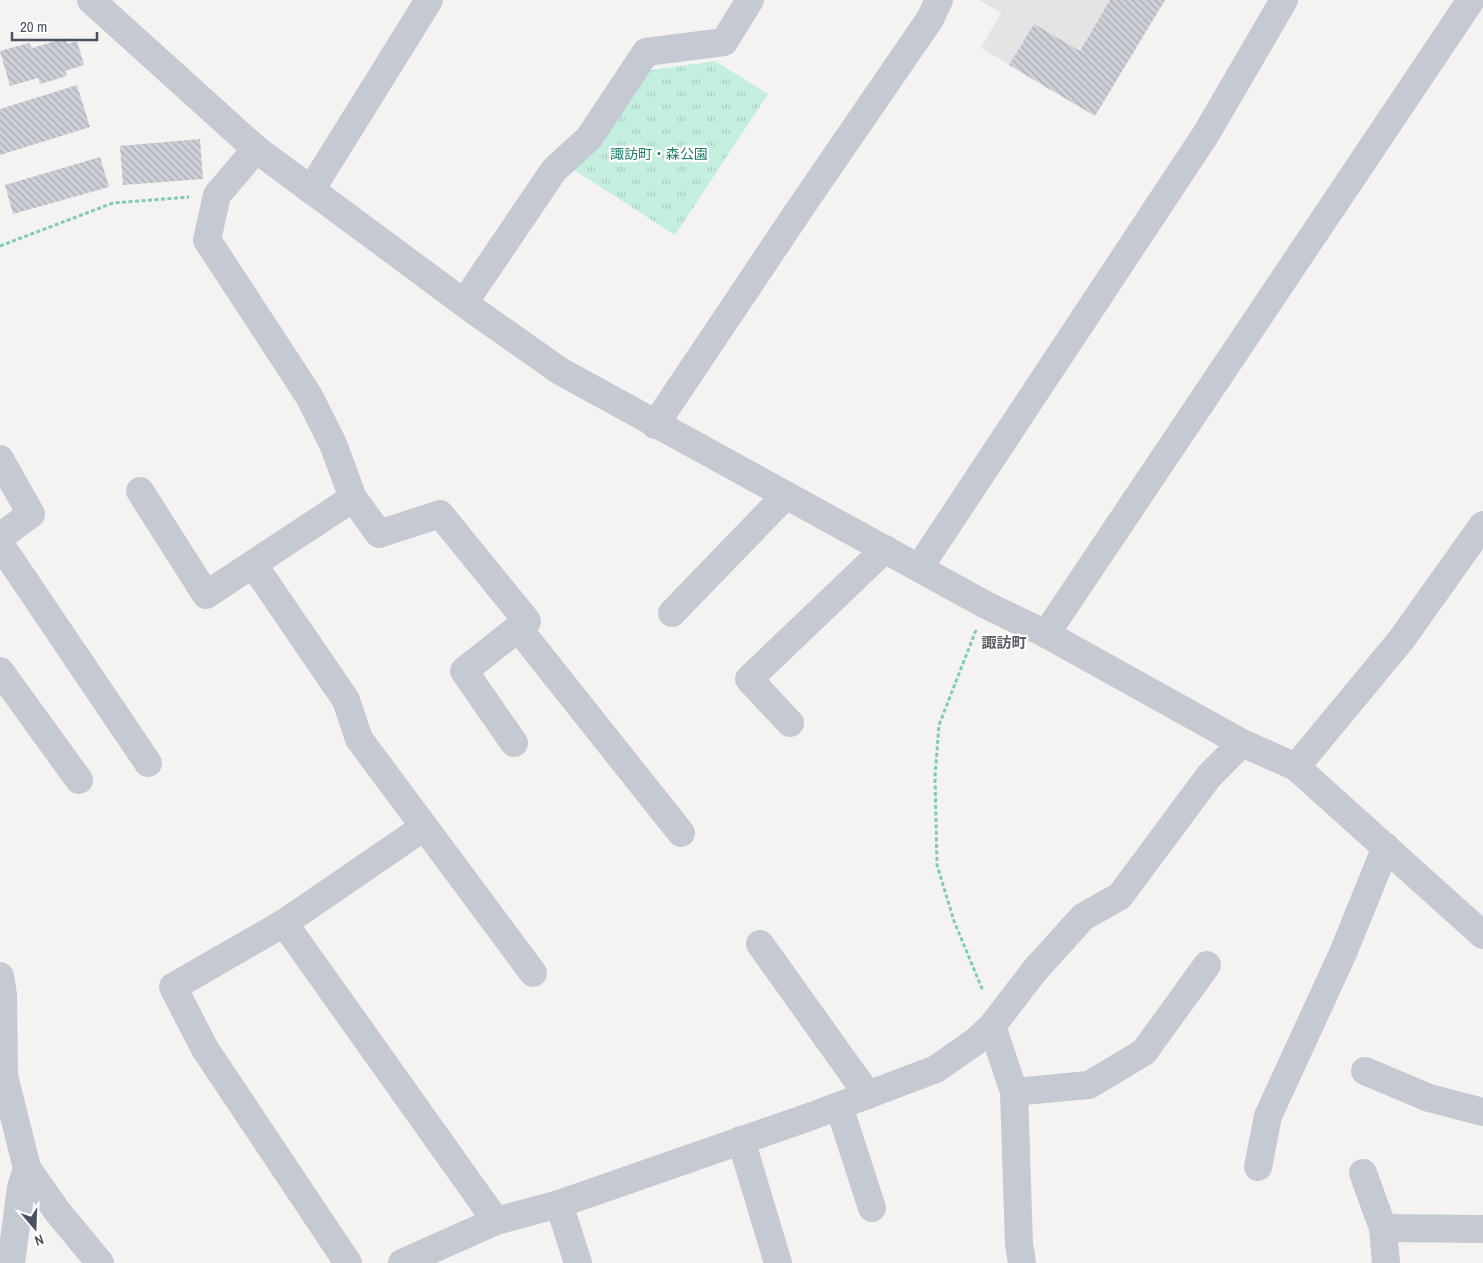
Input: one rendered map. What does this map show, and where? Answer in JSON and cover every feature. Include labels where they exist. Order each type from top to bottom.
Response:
[{"type":"street","points":[[311,190],[429,0]]},
{"type":"street","points":[[464,303],[554,170],[589,138],[646,52],[724,42],[750,0]]},
{"type":"street","points":[[655,425],[930,18],[939,0]]},
{"type":"street","points":[[919,568],[1206,134],[1284,0]]},
{"type":"street","points":[[1046,634],[1471,0]]},
{"type":"street","points":[[105,5],[256,149],[464,303],[560,371],[655,425],[986,605],[1046,634],[1242,743],[1296,767],[1483,935]]},
{"type":"street","points":[[256,149],[218,195],[207,240],[309,396],[333,444],[353,498],[379,534],[440,514],[527,621],[464,671],[514,743]]},
{"type":"street","points":[[0,459],[30,514],[0,537]]},
{"type":"street","points":[[140,491],[206,595],[353,498]]},
{"type":"street","points":[[672,613],[786,496]]},
{"type":"street","points":[[1296,767],[1401,640],[1483,524]]},
{"type":"street","points":[[0,544],[148,763]]},
{"type":"street","points":[[790,723],[749,680],[885,549]]},
{"type":"street","points":[[253,564],[346,700],[359,740],[533,973]]},
{"type":"street","points":[[518,628],[682,832]]},
{"type":"street","points":[[0,671],[79,780]]},
{"type":"street","points":[[402,1263],[496,1221],[559,1204],[838,1106],[936,1069],[976,1042],[992,1026],[1035,970],[1083,916],[1120,896],[1209,776],[1242,743]]},
{"type":"street","points":[[348,1263],[205,1049],[173,987],[284,923],[424,827]]},
{"type":"street","points":[[1258,1167],[1268,1116],[1343,953],[1386,847]]},
{"type":"street","points":[[284,923],[496,1221]]},
{"type":"street","points":[[760,944],[868,1095]]},
{"type":"street","points":[[1014,1092],[1089,1085],[1144,1052],[1206,965]]},
{"type":"street","points":[[0,976],[3,995],[4,1076],[27,1168],[57,1211],[100,1263]]},
{"type":"street","points":[[992,1026],[1014,1092],[1019,1244],[1022,1263]]},
{"type":"street","points":[[1365,1072],[1429,1098],[1483,1112]]},
{"type":"street","points":[[838,1106],[872,1208]]},
{"type":"street","points":[[741,1140],[778,1263]]},
{"type":"street","points":[[11,1263],[21,1188],[27,1168]]},
{"type":"street","points":[[1363,1173],[1383,1228],[1386,1263]]},
{"type":"street","points":[[559,1204],[578,1263]]},
{"type":"street","points":[[1383,1228],[1483,1229]]},
{"type":"path","points":[[0,246],[114,203],[218,195]]},
{"type":"path","points":[[986,605],[939,725],[935,776],[937,865],[954,920],[981,984],[992,1026]]},
{"type":"shaded area","points":[[979,0],[1165,0],[1095,116],[981,48],[1001,13]]},
{"type":"green space","name":"諏訪町・森公園","points":[[715,61],[768,94],[675,235],[571,168],[645,71]]},
{"type":"building","points":[[1110,0],[1165,0],[1095,116],[1009,65],[1034,24],[1080,51]]},
{"type":"building","points":[[66,38],[67,44],[77,41],[84,65],[65,71],[67,76],[40,84],[38,78],[10,86],[0,51],[29,43],[32,48]]},
{"type":"building","points":[[77,85],[90,127],[0,155],[0,109]]},
{"type":"building","points":[[200,139],[203,179],[123,185],[120,146]]},
{"type":"building","points":[[100,157],[109,187],[13,214],[5,185]]},
{"type":"district","name":"諏訪町","points":[[1004,643]]}]
